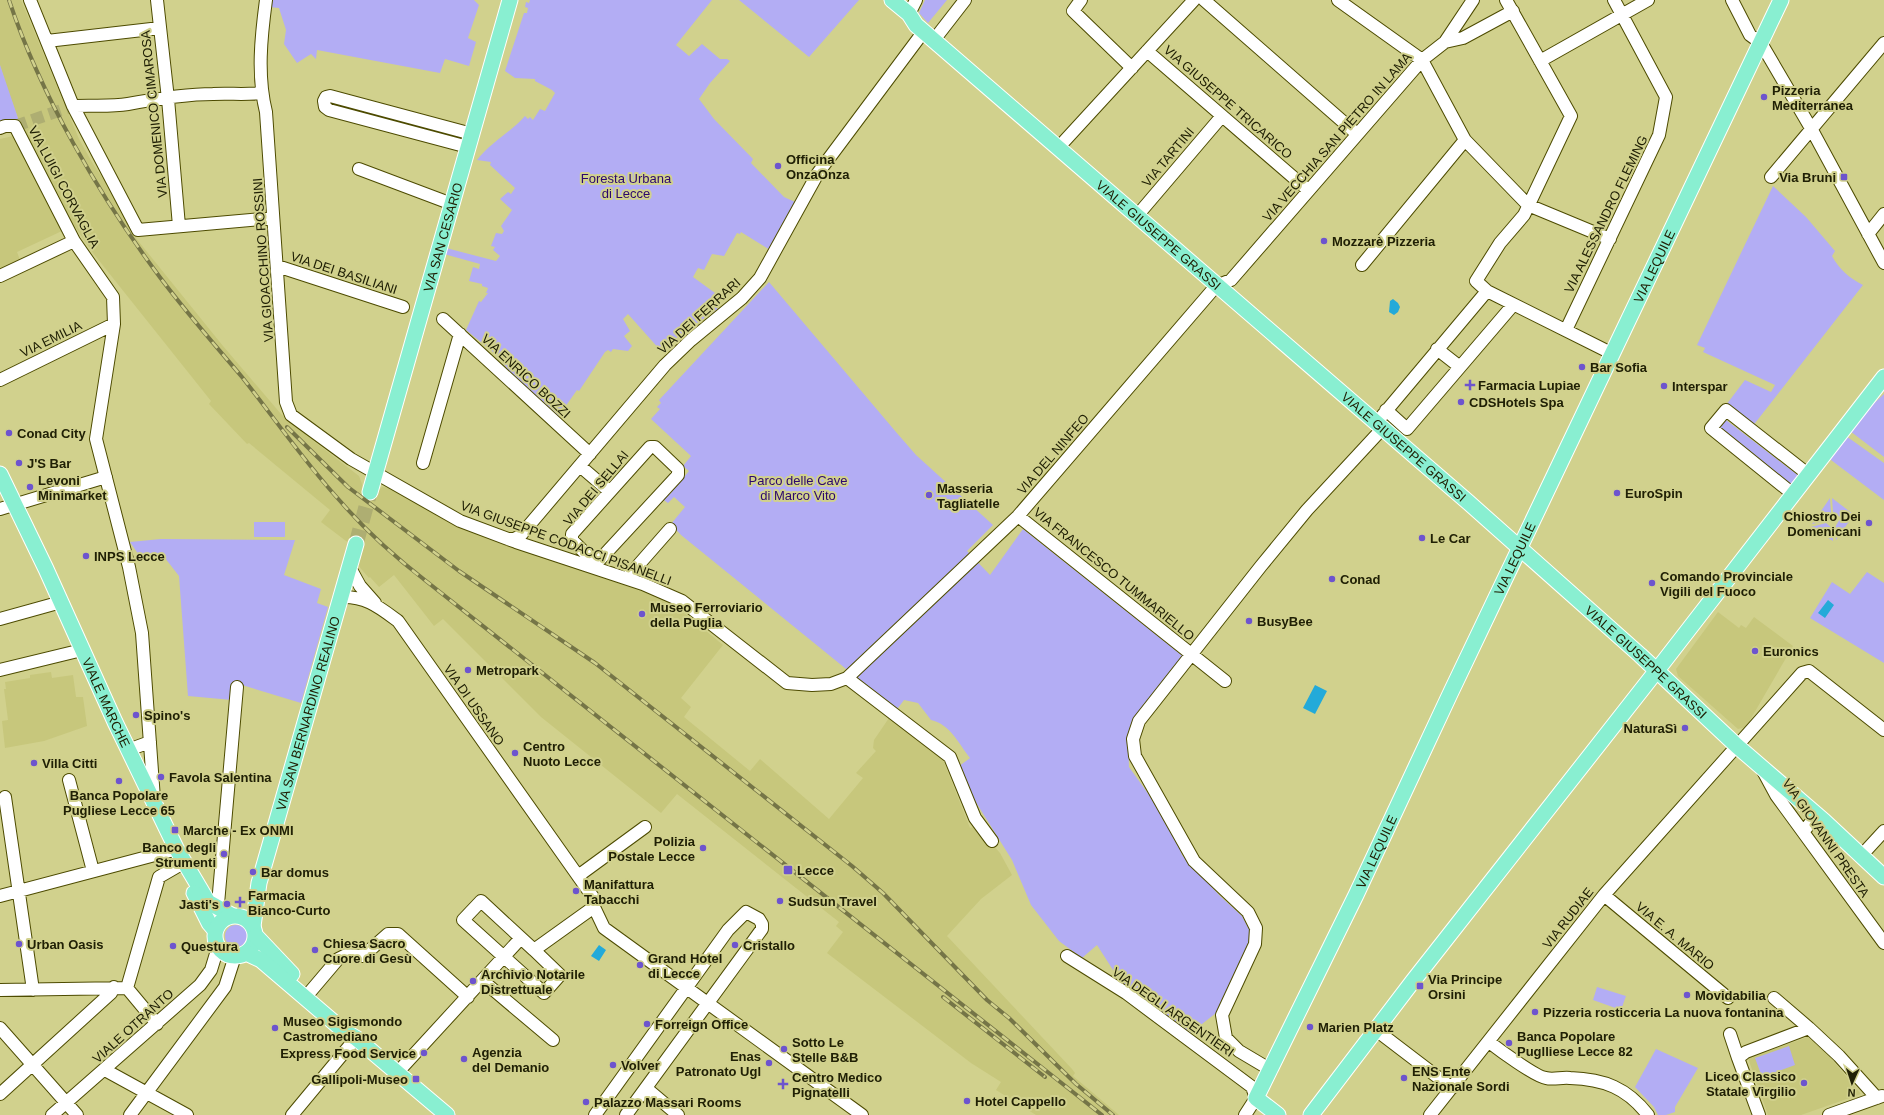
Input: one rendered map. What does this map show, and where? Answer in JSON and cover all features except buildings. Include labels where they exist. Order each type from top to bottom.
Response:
[{"type":"main road","name":"VIA SAN CESARIO","points":[[375,474],[510,0]]},
{"type":"main road","name":"VIALE GIUSEPPE GRASSI","points":[[882,0],[908,22],[920,28]]},
{"type":"main road","name":"VIALE GIUSEPPE GRASSI","points":[[892,0],[920,28],[1136,217],[1379,426],[1640,655],[1656,672],[1736,746],[1817,815],[1884,877]]},
{"type":"main road","name":"VIA LEQUILE","points":[[1256,1098],[1356,895],[1781,0]]},
{"type":"main road","points":[[1311,1115],[1794,495],[1884,377]]},
{"type":"main road","name":"VIALE MARCHE","points":[[0,474],[8,507],[52,583],[115,738],[170,851],[209,922],[215,930]]},
{"type":"main road","points":[[370,492],[375,474]]},
{"type":"main road","name":"VIALE MARCHE","points":[[0,485],[8,507],[54,604],[194,882],[208,902],[216,908],[236,916]]},
{"type":"main road","name":"VIA SAN BERNARDINO REALINO","points":[[254,931],[259,883],[356,544]]},
{"type":"main road","name":"VIA SAN BERNARDINO REALINO","points":[[236,916],[246,909],[259,883]]},
{"type":"main road","points":[[356,1038],[348,1027],[286,969],[254,931],[248,920],[236,916],[224,918],[218,924],[215,930],[215,939],[218,947],[229,955],[240,955],[261,960],[344,1031],[356,1038],[447,1115]]},
{"type":"main road","points":[[240,955],[253,946],[254,931]]},
{"type":"main road","points":[[1256,1098],[1278,1115]]},
{"type":"street","points":[[30,0],[73,106],[138,230],[273,218]]},
{"type":"street","name":"VIA DOMENICO CIMAROSA","points":[[157,0],[168,98],[179,226]]},
{"type":"street","name":"VIA GIOACCHINO ROSSINI","points":[[266,0],[261,55],[261,93],[266,112],[286,402],[291,415],[351,459],[375,474]]},
{"type":"street","points":[[916,0],[920,28],[965,0]]},
{"type":"street","points":[[1081,0],[1073,11],[1132,68]]},
{"type":"street","points":[[1058,148],[1194,0]]},
{"type":"street","points":[[1204,0],[1357,134]]},
{"type":"street","name":"VIA VECCHIA SAN PIETRO IN LAMA","points":[[1216,286],[1231,280],[1422,60],[1445,42],[1473,0]]},
{"type":"street","points":[[1506,0],[1571,116],[1524,216],[1500,243],[1476,281],[1486,291],[1613,354]]},
{"type":"street","name":"VIA ALESSANDRO FLEMING","points":[[1566,330],[1659,135],[1666,97],[1614,0]]},
{"type":"street","points":[[1540,61],[1648,0]]},
{"type":"street","points":[[1732,0],[1750,35],[1761,43],[1812,130],[1884,263]]},
{"type":"street","points":[[1345,2],[1422,60],[1465,140],[1528,205],[1610,239]]},
{"type":"street","points":[[1445,42],[1463,38],[1512,11]]},
{"type":"street","points":[[47,41],[160,28]]},
{"type":"street","name":"VIA DEI FERRARI","points":[[508,539],[514,539],[520,536],[665,365],[691,340],[742,298],[760,278],[818,173],[920,28]]},
{"type":"street","points":[[1771,177],[1884,43]]},
{"type":"street","name":"VIA GIUSEPPE TRICARICO","points":[[1147,51],[1308,190]]},
{"type":"street","points":[[73,106],[128,104],[143,100],[213,94],[233,95],[261,93]]},
{"type":"street","points":[[330,96],[470,141],[329,110],[325,107],[324,101],[326,97],[330,96]]},
{"type":"street","name":"VIA TARTINI","points":[[1136,217],[1222,116]]},
{"type":"street","name":"VIA LUIGI CORVAGLIA","points":[[0,128],[5,126],[15,126],[74,240],[113,297],[114,324],[96,439],[129,567],[142,633],[154,805]]},
{"type":"street","points":[[1362,265],[1465,140]]},
{"type":"street","points":[[359,169],[452,204]]},
{"type":"street","points":[[1868,234],[1884,214]]},
{"type":"street","points":[[0,276],[74,240]]},
{"type":"street","name":"VIA DEI BASILIANI","points":[[277,266],[403,307]]},
{"type":"street","name":"VIA DEL NINFEO","points":[[847,678],[1018,516],[1216,286]]},
{"type":"street","points":[[1192,655],[1261,566],[1379,426],[1386,410],[1486,291]]},
{"type":"street","points":[[1386,410],[1407,429],[1513,305]]},
{"type":"street","name":"VIA ENRICO BOZZI","points":[[443,319],[590,454]]},
{"type":"street","name":"VIA EMILIA","points":[[0,380],[114,324]]},
{"type":"street","points":[[423,463],[460,334]]},
{"type":"street","points":[[1437,349],[1460,367]]},
{"type":"street","points":[[1794,495],[1711,428],[1726,410],[1809,475]]},
{"type":"street","name":"VIA DEI SELLAI","points":[[650,447],[655,447],[678,469],[678,475],[594,566],[593,560],[572,540],[572,534],[650,447]]},
{"type":"street","points":[[580,466],[610,491]]},
{"type":"street","name":"VIA GIUSEPPE CODACCI PISANELLI","points":[[375,474],[460,521],[508,539],[594,566],[658,589],[682,601],[787,683],[812,685],[830,684],[847,678]]},
{"type":"street","points":[[8,507],[106,477]]},
{"type":"street","name":"VIA FRANCESCO TUMMARIELLO","points":[[1018,516],[1225,681]]},
{"type":"street","points":[[627,578],[670,529]]},
{"type":"street","points":[[349,566],[360,586],[376,604]]},
{"type":"street","name":"VIA DI USSANO","points":[[342,597],[356,596],[376,604],[398,621],[595,900],[594,906],[604,928],[862,1115]]},
{"type":"street","points":[[0,619],[54,604]]},
{"type":"street","points":[[0,670],[79,651]]},
{"type":"street","name":"VIA FRANCESCO TUMMARIELLO","points":[[1192,655],[1139,721],[1133,739],[1135,756],[1194,861],[1248,912],[1256,928],[1256,944],[1222,1014],[1226,1038],[1239,1051],[1271,1070]]},
{"type":"street","name":"VIA RUDIAE","points":[[1430,1115],[1604,895],[1802,673],[1809,671],[1884,730]]},
{"type":"street","points":[[847,678],[950,757],[975,818],[992,841]]},
{"type":"street","points":[[216,908],[237,687]]},
{"type":"street","points":[[128,750],[150,742]]},
{"type":"street","name":"VIA GIOVANNI PRESTA","points":[[1762,768],[1776,795],[1884,943]]},
{"type":"street","points":[[69,780],[93,871]]},
{"type":"street","points":[[6,797],[33,990]]},
{"type":"street","points":[[1803,832],[1817,815]]},
{"type":"street","points":[[578,876],[645,827]]},
{"type":"street","points":[[1862,856],[1884,831]]},
{"type":"street","points":[[0,896],[170,851]]},
{"type":"street","points":[[127,988],[159,877],[178,866]]},
{"type":"street","name":"VIA E. A. MARIO","points":[[1604,895],[1728,998]]},
{"type":"street","points":[[481,901],[534,950],[560,975],[544,993],[463,920],[481,901]]},
{"type":"street","points":[[534,950],[594,906]]},
{"type":"street","points":[[595,1115],[728,930],[746,912],[759,919],[762,924],[762,929],[626,1115]]},
{"type":"street","points":[[310,992],[338,959],[346,955],[363,956],[388,934],[398,934],[468,997]]},
{"type":"street","points":[[397,1073],[521,938]]},
{"type":"street","name":"VIALE OTRANTO","points":[[52,1115],[157,1024],[206,977],[215,960],[218,947]]},
{"type":"street","points":[[130,1115],[225,987],[240,955]]},
{"type":"street","name":"VIA DEGLI ARGENTIERI","points":[[1067,956],[1126,993],[1202,1049],[1252,1087],[1256,1098]]},
{"type":"street","points":[[483,980],[553,1040]]},
{"type":"street","points":[[0,1094],[111,993],[114,987]]},
{"type":"street","points":[[0,990],[114,987],[127,988],[157,1024]]},
{"type":"street","points":[[1774,998],[1809,1028],[1880,1096],[1834,1114]]},
{"type":"street","points":[[0,1028],[77,1115]]},
{"type":"street","points":[[1738,1058],[1746,1052],[1809,1028]]},
{"type":"street","points":[[1376,1030],[1452,1088]]},
{"type":"street","points":[[1730,1034],[1759,1115]]},
{"type":"street","points":[[292,1115],[356,1038]]},
{"type":"street","points":[[1489,1042],[1502,1052],[1545,1078],[1596,1080],[1621,1090],[1635,1099],[1648,1115]]},
{"type":"street","points":[[105,1070],[187,1115]]},
{"type":"street","points":[[646,1088],[678,1115]]},
{"type":"street","name":"VIA LEQUILE","points":[[1245,1115],[1256,1098]]},
{"type":"shaded area","points":[[0,0],[21,0],[79,139],[104,180],[135,237],[223,346],[281,414],[359,476],[362,484],[362,490],[375,494],[382,487],[390,488],[465,529],[658,597],[677,607],[723,645],[681,698],[691,707],[684,717],[750,771],[760,759],[829,819],[863,778],[856,773],[876,751],[873,748],[874,740],[889,718],[942,757],[970,828],[976,826],[1000,853],[1012,875],[981,899],[947,936],[1072,1069],[1075,1073],[1073,1076],[1119,1115],[1036,1115],[996,1090],[1001,1082],[971,1063],[827,953],[843,932],[836,926],[839,922],[677,794],[661,813],[541,717],[443,619],[434,626],[394,575],[379,587],[370,577],[369,578],[356,563],[362,546],[346,541],[321,522],[330,510],[249,443],[247,444],[209,404],[211,401],[93,253],[71,221],[48,181],[19,121],[6,85],[0,65]]},
{"type":"shaded area","points":[[13,136],[64,230],[17,252],[21,263],[0,272],[0,139]]},
{"type":"shaded area","points":[[1718,612],[1739,628],[1741,625],[1746,628],[1754,617],[1793,646],[1746,727],[1738,729],[1678,676],[1676,669]]},
{"type":"shaded area","points":[[51,672],[52,678],[73,675],[76,697],[83,697],[87,726],[44,741],[5,748],[2,721],[8,720],[4,689],[6,689],[5,682],[30,678],[30,675]]},
{"type":"shaded area","name":"Liceo Classico Statale Virgilio","points":[[1808,1037],[1829,1056],[1861,1094],[1801,1115],[1768,1115],[1748,1058]]},
{"type":"green space","points":[[270,0],[474,0],[479,5],[468,38],[476,42],[469,66],[445,59],[440,73],[317,50],[316,59],[311,54],[297,63],[284,44],[286,30],[279,8],[269,7]]},
{"type":"green space","name":"Foresta Urbana di Lecce","points":[[530,0],[712,0],[676,45],[689,56],[702,44],[720,59],[727,59],[730,61],[710,83],[699,99],[714,119],[753,159],[751,163],[784,197],[795,202],[770,250],[741,232],[740,234],[737,233],[724,256],[712,254],[704,270],[698,268],[693,277],[715,293],[709,300],[718,309],[685,331],[661,351],[628,314],[623,319],[630,331],[624,336],[632,346],[628,351],[613,349],[611,352],[608,350],[605,352],[579,391],[577,390],[558,417],[506,370],[507,368],[492,351],[466,330],[479,301],[481,302],[488,293],[486,293],[488,288],[482,286],[482,284],[469,281],[473,267],[479,269],[480,264],[444,254],[446,248],[496,261],[500,256],[493,250],[495,247],[491,246],[496,233],[502,234],[504,231],[501,226],[512,210],[500,199],[508,192],[511,194],[515,188],[490,165],[491,162],[477,160],[488,148],[525,116],[528,119],[530,117],[533,120],[540,109],[545,111],[555,93],[535,81],[535,79],[515,78],[505,71],[524,13],[527,13],[528,8],[525,7],[526,2],[529,3]]},
{"type":"green space","points":[[739,0],[859,0],[809,57]]},
{"type":"green space","points":[[925,0],[947,0],[928,23],[919,13]]},
{"type":"green space","points":[[0,65],[19,121],[12,123],[2,121],[0,123]]},
{"type":"green space","points":[[1773,186],[1806,217],[1835,251],[1832,256],[1841,269],[1863,285],[1752,427],[1726,405],[1745,380],[1771,392],[1775,385],[1703,352],[1705,348],[1697,345]]},
{"type":"green space","name":"Parco delle Cave di Marco Vito","points":[[769,282],[916,455],[993,525],[967,551],[990,575],[1023,529],[1184,657],[1128,739],[1129,767],[1157,806],[1177,842],[1182,855],[1220,896],[1242,916],[1250,931],[1248,946],[1216,1013],[1188,1035],[1122,984],[1097,945],[1082,958],[1059,941],[1031,905],[1012,860],[967,788],[958,767],[970,758],[949,730],[938,722],[931,720],[918,703],[904,700],[895,712],[856,677],[681,535],[671,524],[685,507],[674,497],[668,503],[661,498],[667,491],[670,494],[689,471],[683,466],[691,456],[651,419],[660,409],[657,407],[661,403],[659,400]]},
{"type":"green space","points":[[1884,394],[1884,457],[1850,431],[1868,409]]},
{"type":"green space","points":[[1726,420],[1799,476],[1791,485],[1719,429]]},
{"type":"green space","points":[[1846,436],[1884,463],[1884,500],[1831,460],[1830,457]]},
{"type":"green space","points":[[1830,498],[1831,513],[1825,521],[1812,524]]},
{"type":"green space","points":[[1832,498],[1853,514],[1840,517],[1833,512]]},
{"type":"green space","points":[[1853,516],[1836,540],[1835,527],[1840,519]]},
{"type":"green space","points":[[254,522],[285,522],[285,537],[254,537]]},
{"type":"green space","points":[[1826,523],[1832,528],[1833,541],[1811,527]]},
{"type":"green space","points":[[161,539],[295,540],[284,575],[321,589],[317,603],[328,607],[301,703],[242,685],[232,700],[188,696],[179,576],[165,558],[143,561],[130,542]]},
{"type":"green space","points":[[1867,572],[1884,583],[1884,663],[1810,618],[1832,582],[1850,594]]},
{"type":"green space","points":[[236,925],[244,928],[247,936],[244,944],[236,947],[228,944],[225,936],[228,928]]},
{"type":"green space","points":[[1597,987],[1626,996],[1621,1010],[1593,1000]]},
{"type":"green space","points":[[1789,1046],[1795,1065],[1762,1077],[1755,1058]]},
{"type":"green space","points":[[1656,1049],[1698,1068],[1675,1107],[1675,1112],[1666,1115],[1658,1115],[1654,1107],[1635,1087]]},
{"type":"water","points":[[1393,299],[1400,307],[1398,312],[1394,315],[1389,312],[1390,301]]},
{"type":"water","points":[[1828,600],[1834,605],[1825,618],[1818,613]]},
{"type":"water","points":[[1315,685],[1327,691],[1315,714],[1303,708]]},
{"type":"water","points":[[599,945],[606,950],[599,961],[591,956]]},
{"type":"tunnel","points":[[15,126],[73,106]]},
{"type":"tunnel","points":[[356,544],[370,492]]},
{"type":"railway","points":[[9,0],[22,36],[55,108],[94,178],[137,245],[169,289],[242,377],[290,441],[360,523],[414,572],[1102,1115]]},
{"type":"railway","points":[[287,427],[348,487],[459,571],[595,663],[852,866],[883,893],[987,1000],[1009,1018],[1076,1084],[1113,1115]]},
{"type":"railway","points":[[943,997],[1045,1077]]},
{"type":"place","name":"Pizzeria Mediterranea","points":[[1764,97]]},
{"type":"place","name":"Officina OnzaOnza","points":[[778,166]]},
{"type":"place","name":"Via Bruni","points":[[1844,177]]},
{"type":"place","name":"Mozzarè Pizzeria","points":[[1324,241]]},
{"type":"place","name":"Bar Sofia","points":[[1582,367]]},
{"type":"place","name":"Farmacia Lupiae","points":[[1470,385]]},
{"type":"place","name":"Interspar","points":[[1664,386]]},
{"type":"place","name":"CDSHotels Spa","points":[[1461,402]]},
{"type":"place","name":"Conad City","points":[[9,433]]},
{"type":"place","name":"J'S Bar","points":[[19,463]]},
{"type":"place","name":"Levoni Minimarket","points":[[30,487]]},
{"type":"place","name":"EuroSpin","points":[[1617,493]]},
{"type":"place","name":"Masseria Tagliatelle","points":[[929,495]]},
{"type":"place","name":"Chiostro Dei Domenicani","points":[[1869,523]]},
{"type":"place","name":"Le Car","points":[[1422,538]]},
{"type":"place","name":"INPS Lecce","points":[[86,556]]},
{"type":"place","name":"Conad","points":[[1332,579]]},
{"type":"place","name":"Comando Provinciale Vigili del Fuoco","points":[[1652,583]]},
{"type":"place","name":"Museo Ferroviario della Puglia","points":[[642,614]]},
{"type":"place","name":"BusyBee","points":[[1249,621]]},
{"type":"place","name":"Euronics","points":[[1755,651]]},
{"type":"place","name":"Metropark","points":[[468,670]]},
{"type":"place","name":"Spino's","points":[[136,715]]},
{"type":"place","name":"NaturaSì","points":[[1685,728]]},
{"type":"place","name":"Centro Nuoto Lecce","points":[[515,753]]},
{"type":"place","name":"Villa Citti","points":[[34,763]]},
{"type":"place","name":"Favola Salentina","points":[[161,777]]},
{"type":"place","name":"Banca Popolare Pugliese Lecce 65","points":[[119,781]]},
{"type":"place","name":"Marche - Ex ONMI","points":[[175,830]]},
{"type":"place","name":"Polizia Postale Lecce","points":[[703,848]]},
{"type":"place","name":"Banco degli Strumenti","points":[[224,854]]},
{"type":"place","name":"Lecce","points":[[788,870]]},
{"type":"place","name":"Bar domus","points":[[253,872]]},
{"type":"place","name":"Manifattura Tabacchi","points":[[576,891]]},
{"type":"place","name":"Sudsun Travel","points":[[780,901]]},
{"type":"place","name":"Farmacia Bianco-Curto","points":[[240,902]]},
{"type":"place","name":"Jasti's","points":[[227,904]]},
{"type":"place","name":"Urban Oasis","points":[[19,944]]},
{"type":"place","name":"Cristallo","points":[[735,945]]},
{"type":"place","name":"Questura","points":[[173,946]]},
{"type":"place","name":"Chiesa Sacro Cuore di Gesù","points":[[315,950]]},
{"type":"place","name":"Grand Hotel di Lecce","points":[[640,965]]},
{"type":"place","name":"Archivio Notarile Distrettuale","points":[[473,981]]},
{"type":"place","name":"Via Principe Orsini","points":[[1420,986]]},
{"type":"place","name":"Movidabilia","points":[[1687,995]]},
{"type":"place","name":"Pizzeria rosticceria La nuova fontanina","points":[[1535,1012]]},
{"type":"place","name":"Forreign Office","points":[[647,1024]]},
{"type":"place","name":"Marien Platz","points":[[1310,1027]]},
{"type":"place","name":"Museo Sigismondo Castromediano","points":[[275,1028]]},
{"type":"place","name":"Banca Popolare Puglliese Lecce 82","points":[[1509,1043]]},
{"type":"place","name":"Sotto Le Stelle B&B","points":[[784,1049]]},
{"type":"place","name":"Express Food Service","points":[[424,1053]]},
{"type":"place","name":"Agenzia del Demanio","points":[[464,1059]]},
{"type":"place","name":"Enas Patronato Ugl","points":[[769,1063]]},
{"type":"place","name":"Volver","points":[[613,1065]]},
{"type":"place","name":"ENS Ente Nazionale Sordi","points":[[1404,1078]]},
{"type":"place","name":"Gallipoli-Museo","points":[[416,1079]]},
{"type":"place","name":"Liceo Classico Statale Virgilio","points":[[1804,1083]]},
{"type":"place","name":"Centro Medico Pignatelli","points":[[783,1084]]},
{"type":"place","name":"Hotel Cappello","points":[[967,1101]]},
{"type":"place","name":"Palazzo Massari Rooms","points":[[586,1102]]}]
